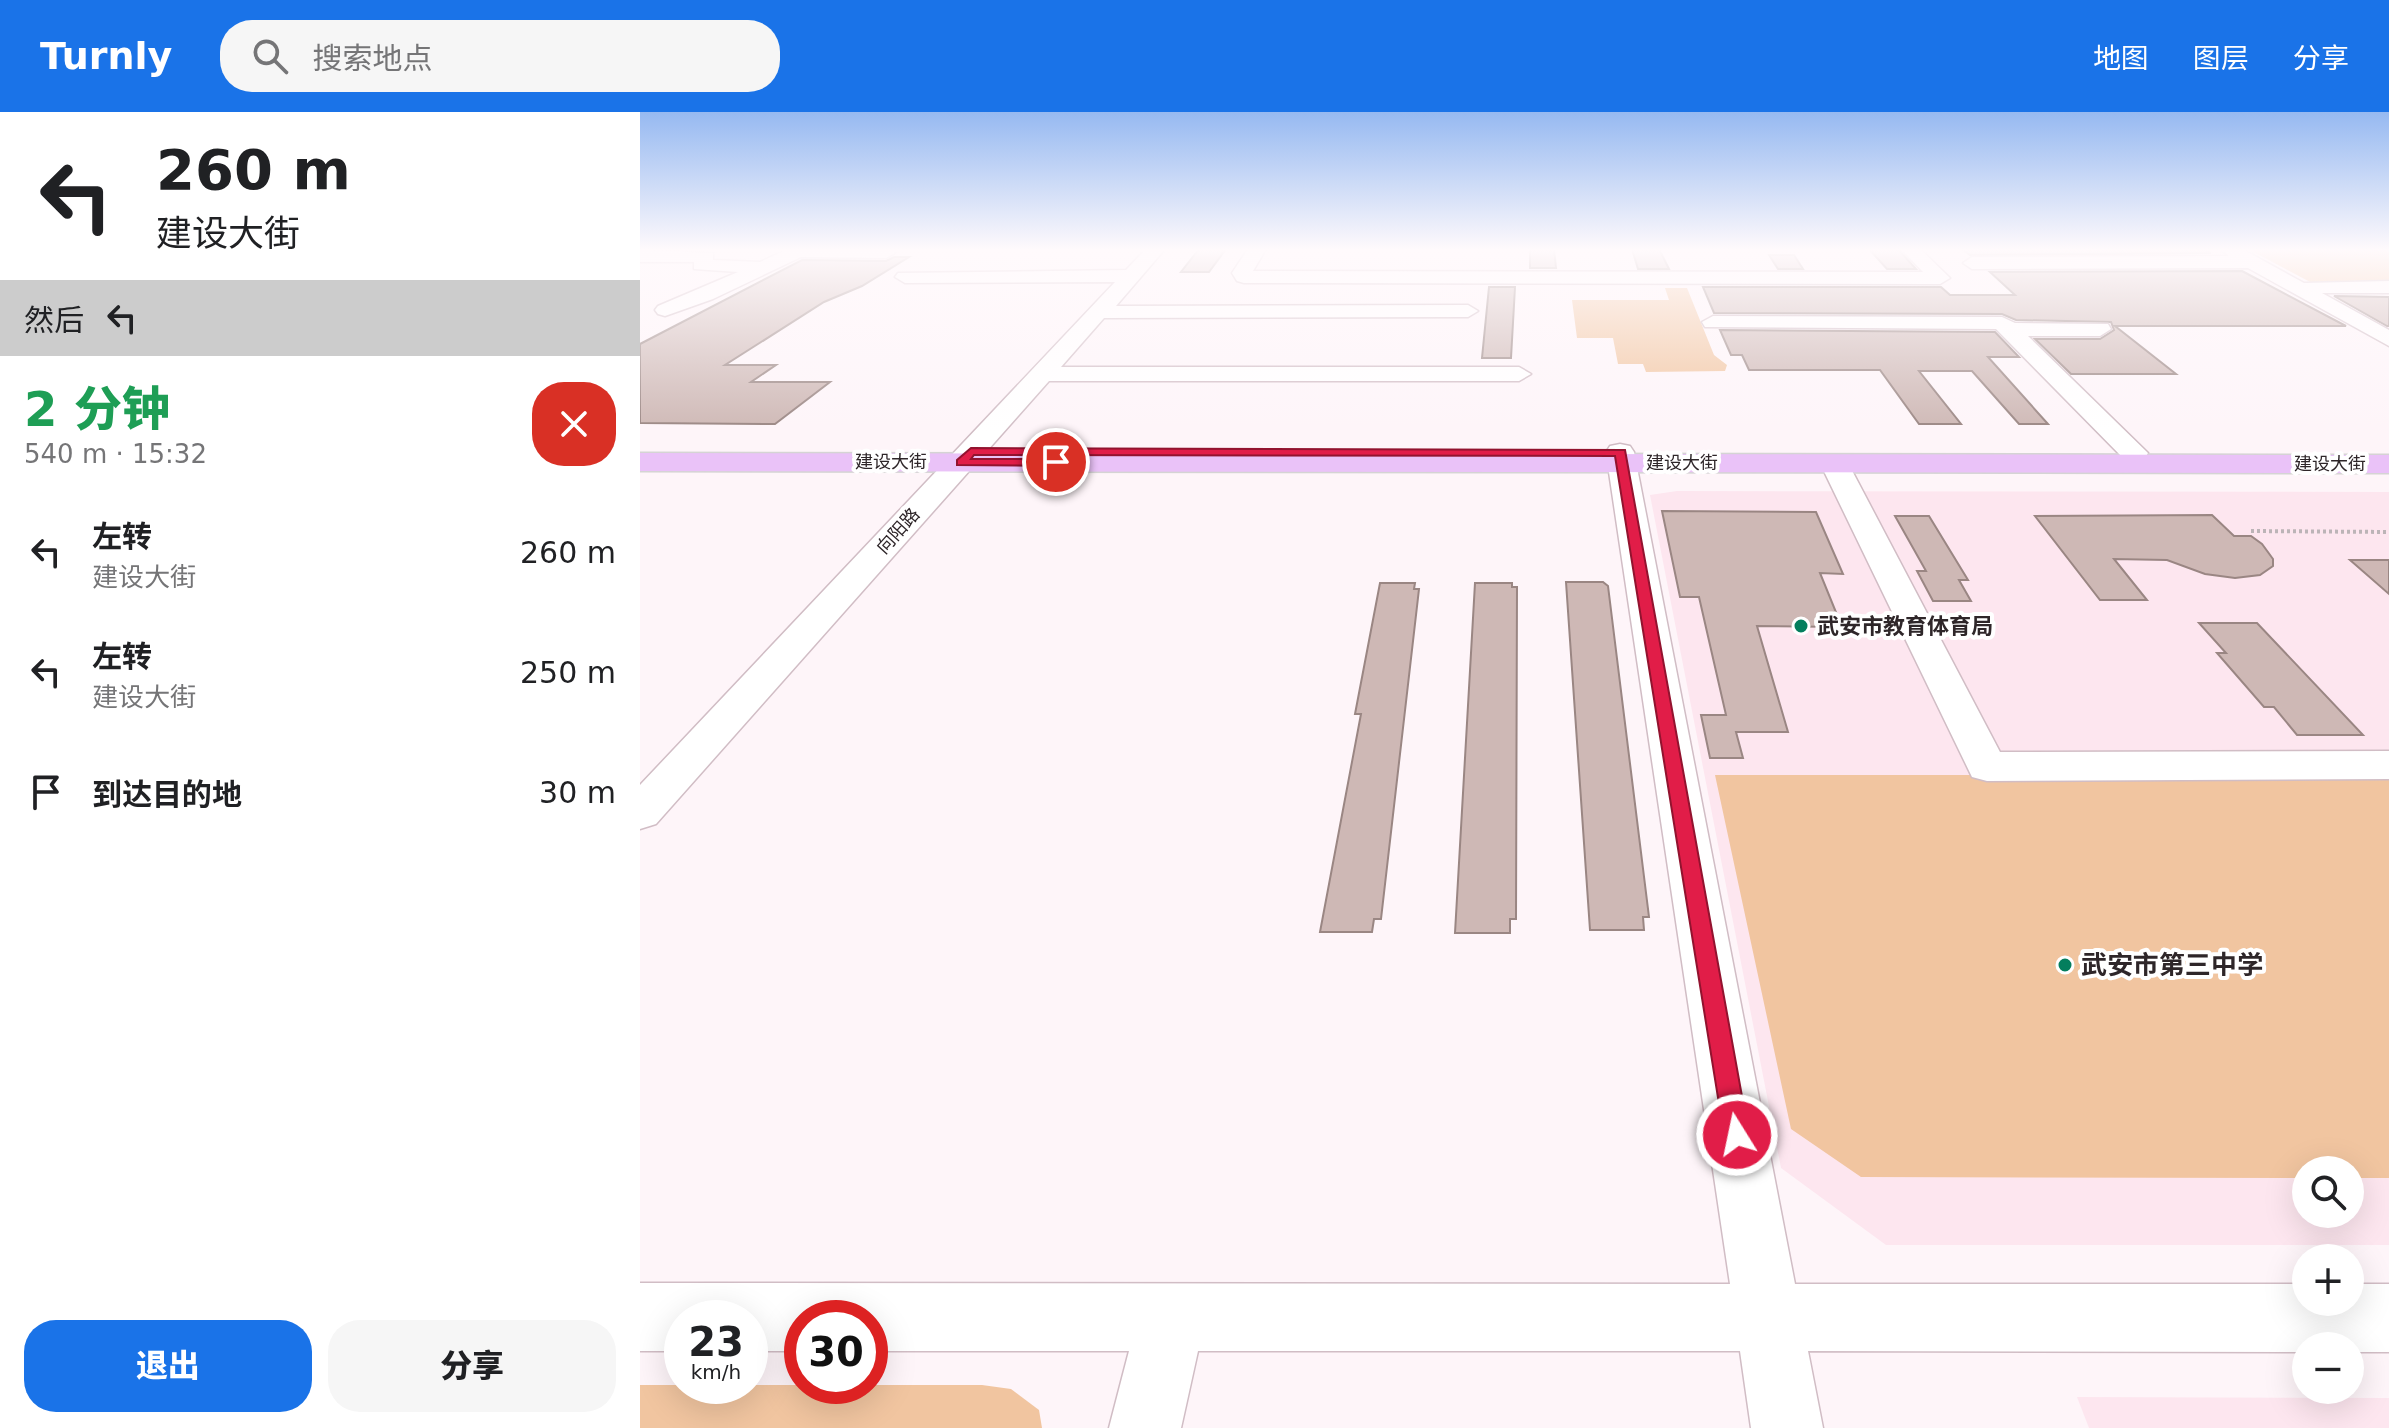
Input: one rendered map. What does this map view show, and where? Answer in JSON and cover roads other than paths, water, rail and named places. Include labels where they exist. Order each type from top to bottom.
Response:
[{"type":"main road","name":"建设大街","points":[[640,451],[966,457]]},
{"type":"main road","name":"建设大街","points":[[640,462],[966,457],[1621,458],[2389,453]]},
{"type":"main road","name":"建设大街","points":[[1621,458],[1834,463],[2389,464]]},
{"type":"street","points":[[640,324],[664,310]]},
{"type":"street","points":[[2340,310],[2389,339]]},
{"type":"street","points":[[2354,310],[2389,329]]},
{"type":"street","points":[[1098,312],[1468,311]]},
{"type":"street","name":"向阳路","points":[[640,813],[1098,312]]},
{"type":"street","points":[[1713,322],[2002,323],[2134,453]]},
{"type":"street","points":[[2009,330],[2100,329]]},
{"type":"street","points":[[1042,374],[1519,374]]},
{"type":"street","points":[[1621,458],[1787,1428]]},
{"type":"street","points":[[1834,463],[1987,767],[2389,765]]},
{"type":"street","points":[[640,1317],[2389,1318]]},
{"type":"street","points":[[1145,1428],[1172,1317]]},
{"type":"place","name":"武安市教育体育局","points":[[1801,626]]},
{"type":"place","name":"武安市第三中学","points":[[2065,965]]}]
